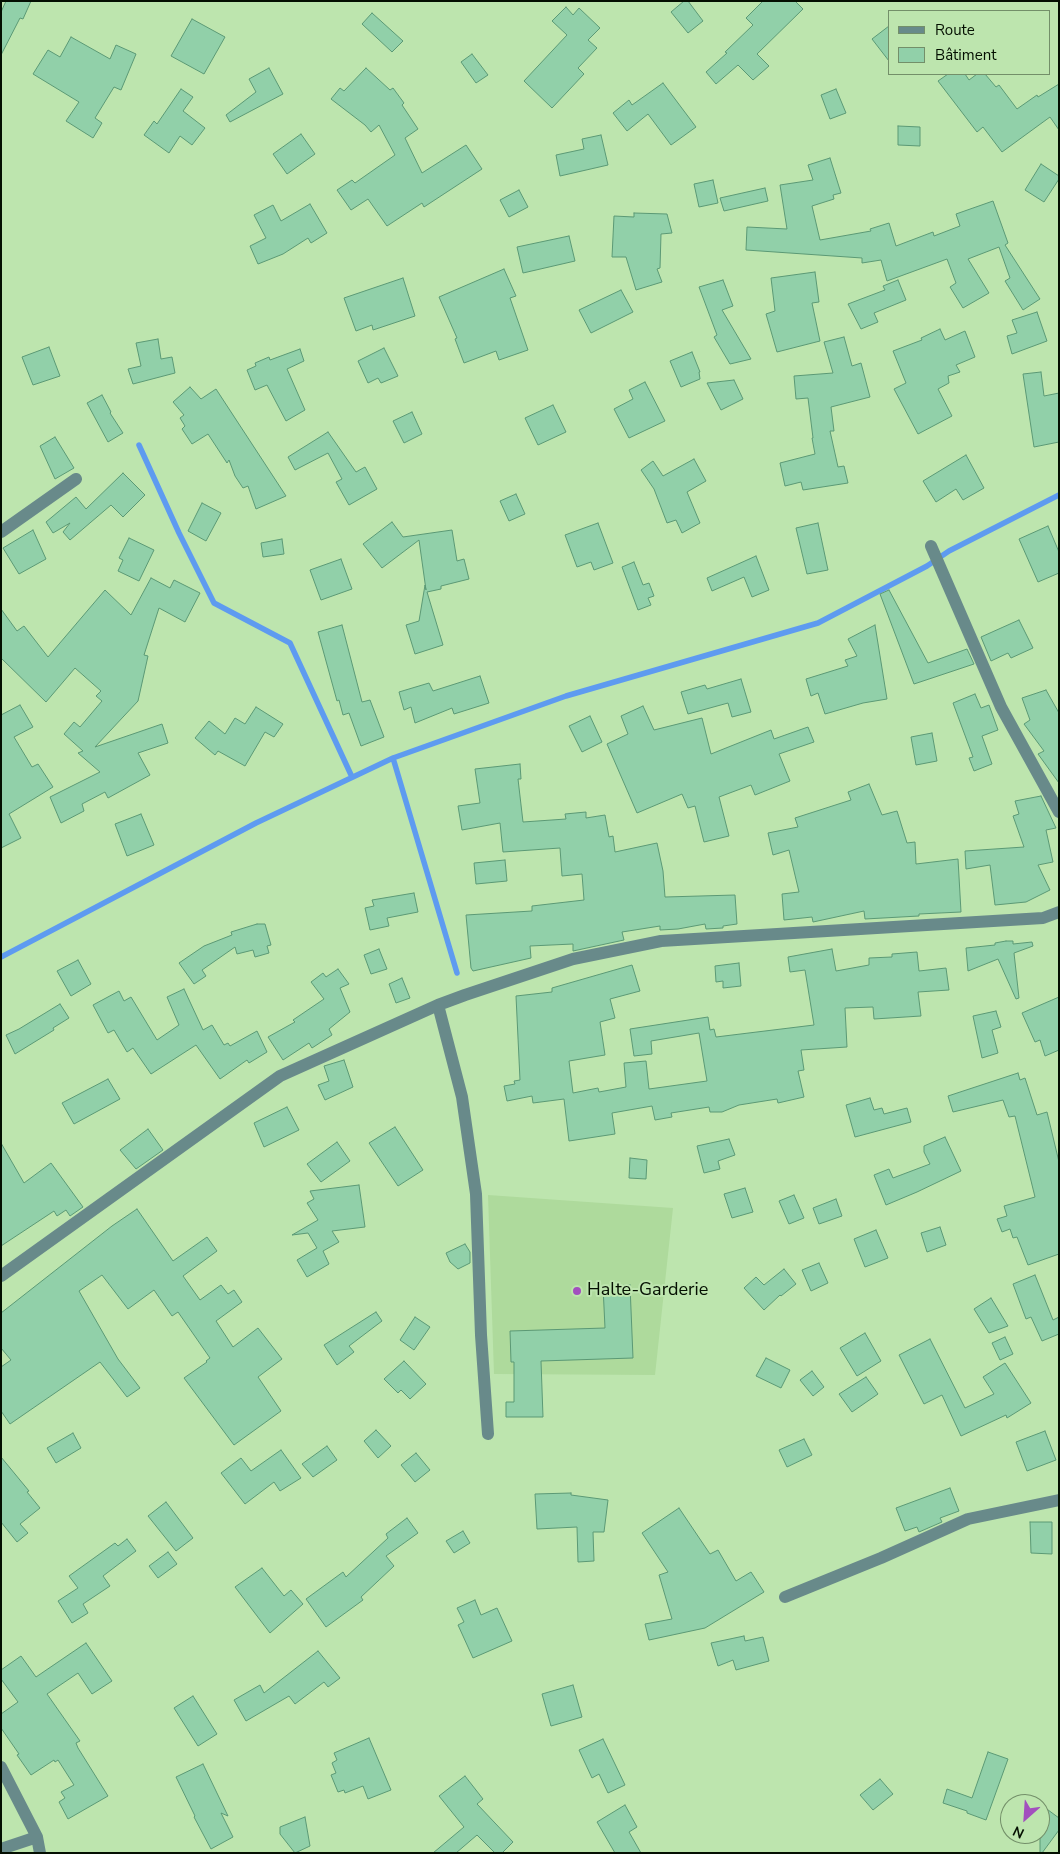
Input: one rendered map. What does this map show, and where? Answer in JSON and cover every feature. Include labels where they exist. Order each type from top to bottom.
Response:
[{"type":"street","points":[[1,532],[76,479]]},
{"type":"street","points":[[932,549],[1001,707],[1059,812]]},
{"type":"street","points":[[1,1276],[280,1076],[438,1005],[573,959],[661,942],[1043,918],[1059,912]]},
{"type":"street","points":[[438,1005],[462,1097],[476,1194],[481,1334],[488,1434]]},
{"type":"street","points":[[785,1597],[881,1558],[968,1519],[1059,1500]]},
{"type":"street","points":[[1,1767],[37,1837],[40,1853]]},
{"type":"street","points":[[1,1849],[37,1837]]},
{"type":"shaded area","name":"Halte-Garderie","points":[[488,1195],[673,1208],[655,1375],[494,1374]]},
{"type":"building","points":[[6,1],[31,1],[23,19],[20,18],[1,55],[1,12]]},
{"type":"building","points":[[684,1],[688,1],[703,21],[688,33],[671,12]]},
{"type":"building","points":[[763,1],[795,1],[803,9],[757,54],[769,66],[753,80],[738,65],[716,84],[706,72],[753,25],[746,18]]},
{"type":"building","points":[[566,7],[573,15],[579,8],[600,28],[588,40],[597,48],[578,68],[584,74],[552,108],[524,81],[567,35],[552,21]]},
{"type":"building","points":[[372,13],[403,41],[392,52],[362,24]]},
{"type":"building","points":[[192,19],[225,37],[204,74],[171,56]]},
{"type":"building","points":[[888,27],[888,60],[872,39]]},
{"type":"building","points":[[71,37],[110,59],[116,45],[136,54],[121,90],[114,87],[95,118],[102,123],[93,138],[66,121],[79,102],[33,74],[48,50],[60,57]]},
{"type":"building","points":[[472,54],[488,75],[476,83],[461,62]]},
{"type":"building","points":[[269,68],[283,94],[230,122],[226,115],[256,92],[249,79]]},
{"type":"building","points":[[366,68],[390,90],[393,88],[404,103],[402,105],[418,129],[405,138],[422,173],[466,145],[482,169],[424,207],[422,203],[387,226],[368,199],[351,210],[337,190],[352,180],[355,183],[395,155],[379,125],[371,132],[365,125],[331,99],[340,88],[344,91]]},
{"type":"building","points":[[947,75],[966,75],[969,80],[976,75],[986,75],[996,87],[999,85],[1017,109],[1037,95],[1038,97],[1059,84],[1059,130],[1050,117],[1002,152],[983,127],[977,132],[938,81]]},
{"type":"building","points":[[663,83],[696,127],[671,145],[648,114],[627,131],[613,113],[629,100],[632,105]]},
{"type":"building","points":[[181,89],[193,97],[183,111],[205,128],[192,145],[180,136],[169,153],[144,135],[154,121],[157,124]]},
{"type":"building","points":[[836,89],[846,113],[830,119],[821,95]]},
{"type":"building","points":[[898,126],[920,127],[920,146],[898,145]]},
{"type":"building","points":[[301,134],[315,154],[287,174],[273,154]]},
{"type":"building","points":[[601,135],[608,165],[560,176],[556,155],[584,149],[582,139]]},
{"type":"building","points":[[830,158],[841,193],[833,195],[834,199],[812,206],[820,240],[871,231],[870,229],[889,223],[896,246],[933,232],[934,236],[960,226],[956,214],[993,201],[1008,243],[1005,245],[1040,299],[1023,310],[1005,281],[1010,278],[999,247],[968,259],[989,293],[963,308],[950,287],[956,283],[947,259],[887,281],[881,260],[862,263],[862,258],[746,250],[747,227],[787,229],[780,185],[813,180],[808,165]]},
{"type":"building","points":[[1041,164],[1059,176],[1044,202],[1025,190]]},
{"type":"building","points":[[713,180],[718,203],[699,207],[694,184]]},
{"type":"building","points":[[765,188],[768,201],[724,211],[720,198]]},
{"type":"building","points":[[519,190],[528,207],[509,217],[500,200]]},
{"type":"building","points":[[310,204],[327,233],[311,243],[308,238],[283,254],[258,264],[250,246],[266,238],[254,215],[273,205],[281,221]]},
{"type":"building","points":[[634,213],[667,214],[672,233],[661,234],[660,268],[657,269],[662,282],[636,290],[626,257],[612,257],[614,216],[634,217]]},
{"type":"building","points":[[569,236],[575,261],[523,273],[517,247]]},
{"type":"building","points":[[504,269],[516,296],[510,298],[528,350],[499,360],[496,351],[464,363],[455,339],[457,338],[439,297]]},
{"type":"building","points":[[815,272],[819,302],[812,303],[820,341],[777,352],[766,314],[775,311],[771,278]]},
{"type":"building","points":[[403,278],[415,316],[373,330],[372,325],[356,331],[344,298]]},
{"type":"building","points":[[723,280],[733,306],[722,310],[751,359],[730,364],[714,337],[717,335],[699,287]]},
{"type":"building","points":[[898,280],[906,300],[874,313],[878,322],[861,329],[848,304],[885,290],[883,286]]},
{"type":"building","points":[[621,290],[633,312],[591,333],[579,310]]},
{"type":"building","points":[[1037,312],[1047,341],[1012,354],[1007,336],[1017,333],[1012,320]]},
{"type":"building","points":[[940,329],[945,340],[965,331],[975,357],[956,365],[960,372],[948,376],[949,383],[938,389],[952,416],[918,434],[894,389],[906,383],[893,351],[922,340],[921,338]]},
{"type":"building","points":[[844,337],[852,366],[861,363],[870,397],[831,407],[834,431],[830,431],[838,467],[844,466],[848,483],[803,490],[801,482],[785,486],[780,463],[815,454],[808,398],[796,399],[794,376],[833,373],[824,342]]},
{"type":"building","points":[[158,339],[161,359],[172,357],[175,373],[133,384],[128,369],[141,366],[136,343]]},
{"type":"building","points":[[49,347],[60,376],[33,385],[22,357]]},
{"type":"building","points":[[384,348],[398,376],[381,383],[378,378],[368,383],[358,361]]},
{"type":"building","points":[[300,349],[304,361],[287,369],[305,410],[286,421],[267,385],[255,390],[247,370],[256,366],[255,363],[269,357],[270,360]]},
{"type":"building","points":[[692,352],[700,372],[700,379],[681,387],[670,361]]},
{"type":"building","points":[[1041,372],[1044,396],[1059,393],[1059,442],[1034,447],[1023,374]]},
{"type":"building","points":[[734,380],[743,399],[721,410],[707,383]]},
{"type":"building","points":[[645,382],[665,421],[629,438],[614,409],[633,399],[629,390]]},
{"type":"building","points":[[190,387],[201,399],[216,389],[286,496],[256,509],[248,486],[243,488],[235,476],[229,460],[227,463],[208,434],[192,444],[182,429],[185,426],[180,418],[184,415],[173,402]]},
{"type":"building","points":[[102,395],[110,413],[123,433],[108,442],[87,403]]},
{"type":"building","points":[[553,405],[566,432],[538,445],[525,418]]},
{"type":"building","points":[[412,412],[422,434],[404,443],[393,421]]},
{"type":"building","points":[[328,432],[356,472],[365,467],[377,489],[349,505],[336,482],[342,479],[328,453],[295,470],[288,457]]},
{"type":"building","points":[[55,437],[74,468],[55,479],[40,446]]},
{"type":"building","points":[[966,455],[984,488],[963,500],[956,489],[936,502],[923,481]]},
{"type":"building","points":[[694,459],[706,481],[687,492],[700,523],[682,533],[676,520],[667,523],[654,489],[641,470],[653,461],[663,476]]},
{"type":"building","points":[[123,473],[145,495],[123,517],[111,505],[70,540],[63,532],[70,523],[53,533],[46,522],[76,497],[86,509]]},
{"type":"building","points":[[516,494],[525,514],[509,521],[500,501]]},
{"type":"building","points":[[202,503],[221,513],[206,541],[188,531]]},
{"type":"building","points":[[392,522],[403,537],[452,530],[457,561],[464,559],[469,579],[441,586],[441,589],[427,592],[443,645],[415,654],[406,625],[419,621],[425,585],[426,590],[419,540],[382,568],[363,544]]},
{"type":"building","points":[[598,523],[613,563],[594,570],[591,562],[577,567],[565,535]]},
{"type":"building","points":[[818,523],[828,570],[807,574],[796,528]]},
{"type":"building","points":[[1048,526],[1059,552],[1059,573],[1038,582],[1019,539]]},
{"type":"building","points":[[33,530],[46,559],[19,574],[3,548]]},
{"type":"building","points":[[129,538],[154,550],[139,581],[118,571],[123,560],[119,558]]},
{"type":"building","points":[[282,539],[284,554],[263,557],[261,543]]},
{"type":"building","points":[[756,556],[769,590],[752,597],[744,577],[712,591],[707,578]]},
{"type":"building","points":[[341,559],[352,589],[321,600],[310,570]]},
{"type":"building","points":[[634,562],[643,585],[649,583],[654,596],[648,598],[651,605],[638,610],[622,567]]},
{"type":"building","points":[[151,578],[170,588],[174,580],[200,593],[185,622],[159,608],[144,655],[148,656],[138,701],[95,747],[162,724],[168,743],[138,753],[150,775],[108,798],[105,792],[82,804],[84,811],[61,823],[50,797],[100,772],[78,753],[83,751],[64,734],[74,722],[80,727],[102,701],[96,696],[101,691],[75,668],[46,702],[1,658],[1,609],[17,631],[24,626],[48,657],[105,590],[131,615]]},
{"type":"building","points":[[889,590],[928,663],[967,649],[974,664],[914,684],[880,594]]},
{"type":"building","points":[[1019,620],[1033,648],[1011,658],[1008,653],[991,661],[981,637]]},
{"type":"building","points":[[342,625],[362,702],[370,700],[384,737],[361,746],[349,713],[343,715],[339,700],[337,701],[318,632]]},
{"type":"building","points":[[875,625],[887,699],[863,703],[825,714],[818,693],[811,696],[806,679],[848,666],[845,660],[857,656],[848,639]]},
{"type":"building","points":[[480,676],[489,703],[454,714],[452,708],[415,723],[411,707],[404,710],[399,692],[429,683],[433,691]]},
{"type":"building","points":[[741,679],[751,712],[732,717],[728,703],[688,714],[681,692],[705,685],[707,689]]},
{"type":"building","points":[[1046,690],[1059,713],[1059,783],[1038,754],[1044,751],[1024,724],[1030,720],[1022,698]]},
{"type":"building","points":[[975,694],[981,708],[989,705],[998,730],[982,736],[992,764],[974,771],[969,758],[973,757],[953,703]]},
{"type":"building","points":[[20,705],[33,727],[14,737],[32,767],[38,764],[53,787],[9,814],[21,838],[1,848],[1,715]]},
{"type":"building","points":[[643,706],[654,730],[702,718],[711,754],[771,730],[774,739],[808,727],[814,742],[779,754],[790,781],[755,795],[751,785],[719,797],[729,836],[704,842],[695,806],[688,808],[682,794],[637,813],[607,744],[628,734],[621,716]]},
{"type":"building","points":[[256,707],[283,724],[274,737],[265,732],[245,766],[218,751],[215,755],[195,738],[209,721],[225,734],[235,718],[245,724]]},
{"type":"building","points":[[590,716],[602,742],[582,752],[569,726]]},
{"type":"building","points":[[932,733],[937,761],[916,765],[911,737]]},
{"type":"building","points":[[520,764],[521,779],[518,779],[523,822],[566,819],[565,814],[586,812],[586,818],[605,815],[609,837],[613,836],[615,852],[657,843],[663,871],[665,897],[735,895],[737,924],[723,926],[723,928],[706,929],[705,924],[660,930],[660,926],[622,932],[624,940],[573,951],[573,944],[530,946],[531,958],[473,971],[471,968],[466,915],[532,911],[532,906],[584,900],[582,874],[562,876],[560,848],[503,852],[500,823],[462,830],[458,806],[480,803],[475,769]]},
{"type":"building","points":[[869,784],[882,815],[897,811],[907,843],[915,842],[916,864],[958,859],[961,912],[865,919],[864,911],[813,922],[812,917],[784,920],[782,894],[799,892],[789,850],[773,855],[768,833],[798,827],[795,818],[851,800],[848,792]]},
{"type":"building","points":[[1041,796],[1056,828],[1046,830],[1053,862],[1038,865],[1050,890],[1026,902],[995,905],[990,865],[966,869],[965,851],[1024,847],[1013,816],[1019,814],[1015,801]]},
{"type":"building","points":[[141,814],[154,845],[127,856],[115,824]]},
{"type":"building","points":[[505,860],[507,881],[476,884],[474,863]]},
{"type":"building","points":[[414,893],[418,912],[387,918],[389,926],[370,930],[365,908],[374,906],[372,900]]},
{"type":"building","points":[[257,924],[265,924],[271,945],[267,946],[269,953],[255,957],[253,950],[237,954],[235,947],[202,970],[206,976],[194,984],[179,963],[204,946],[232,935],[231,932]]},
{"type":"building","points":[[1013,941],[1013,944],[1032,942],[1033,946],[1014,953],[1019,998],[1016,999],[998,959],[968,971],[966,948],[995,945],[995,943]]},
{"type":"building","points":[[379,949],[387,969],[371,974],[364,955]]},
{"type":"building","points":[[832,949],[836,971],[869,965],[869,958],[892,957],[892,954],[917,952],[919,971],[946,968],[949,990],[918,992],[921,1016],[874,1019],[873,1007],[845,1008],[847,1047],[801,1050],[804,1070],[798,1071],[804,1097],[778,1103],[777,1099],[739,1105],[722,1112],[710,1112],[709,1107],[671,1113],[672,1117],[655,1120],[652,1106],[612,1113],[615,1134],[569,1141],[564,1099],[533,1103],[532,1096],[507,1101],[504,1086],[515,1084],[514,1081],[520,1080],[516,996],[552,992],[552,988],[632,965],[640,991],[610,999],[615,1018],[600,1022],[605,1055],[569,1061],[573,1093],[598,1088],[599,1092],[626,1087],[624,1063],[646,1061],[649,1089],[707,1081],[699,1033],[651,1041],[652,1054],[634,1056],[630,1029],[708,1017],[710,1030],[714,1029],[716,1037],[814,1025],[805,970],[790,972],[788,957]]},
{"type":"building","points":[[78,960],[91,984],[71,996],[57,971]]},
{"type":"building","points":[[739,963],[741,986],[723,988],[723,981],[716,982],[715,966]]},
{"type":"building","points":[[338,969],[349,984],[340,988],[350,1012],[329,1029],[332,1035],[312,1048],[309,1043],[283,1060],[268,1037],[295,1022],[293,1020],[324,999],[311,982],[323,973],[326,977]]},
{"type":"building","points":[[402,978],[410,998],[396,1003],[389,984]]},
{"type":"building","points":[[184,989],[203,1030],[212,1025],[224,1045],[228,1043],[230,1046],[257,1031],[267,1052],[249,1063],[247,1060],[220,1079],[196,1045],[151,1074],[133,1048],[127,1052],[114,1030],[108,1033],[93,1005],[119,991],[124,1001],[131,997],[157,1040],[179,1025],[167,997]]},
{"type":"building","points":[[1059,997],[1059,1050],[1045,1056],[1040,1040],[1035,1042],[1022,1013]]},
{"type":"building","points":[[60,1004],[69,1018],[53,1028],[54,1030],[15,1054],[6,1035]]},
{"type":"building","points":[[996,1011],[1001,1027],[992,1030],[998,1053],[982,1058],[973,1016]]},
{"type":"building","points":[[344,1060],[353,1087],[325,1100],[318,1085],[329,1081],[324,1066]]},
{"type":"building","points":[[1018,1073],[1020,1080],[1025,1078],[1037,1115],[1047,1112],[1059,1162],[1059,1254],[1028,1265],[1017,1237],[1013,1238],[1010,1229],[1002,1232],[997,1219],[1007,1216],[1004,1206],[1035,1197],[1015,1116],[1009,1117],[1003,1100],[953,1112],[948,1096]]},
{"type":"building","points":[[108,1079],[120,1099],[74,1124],[62,1103]]},
{"type":"building","points":[[870,1098],[874,1110],[882,1108],[884,1114],[907,1108],[911,1122],[855,1137],[846,1105]]},
{"type":"building","points":[[287,1107],[299,1130],[264,1147],[254,1123]]},
{"type":"building","points":[[395,1127],[423,1170],[398,1186],[369,1143]]},
{"type":"building","points":[[148,1129],[163,1150],[136,1169],[120,1150]]},
{"type":"building","points":[[945,1137],[961,1171],[886,1205],[874,1175],[889,1169],[893,1178],[930,1164],[924,1152],[924,1146]]},
{"type":"building","points":[[729,1139],[735,1155],[718,1161],[720,1169],[704,1173],[697,1146]]},
{"type":"building","points":[[337,1142],[350,1161],[321,1182],[307,1164]]},
{"type":"building","points":[[1,1143],[24,1183],[51,1163],[83,1207],[70,1216],[66,1210],[57,1216],[54,1211],[1,1246]]},
{"type":"building","points":[[630,1158],[647,1160],[646,1179],[629,1178]]},
{"type":"building","points":[[359,1185],[365,1227],[332,1231],[339,1242],[323,1251],[329,1264],[307,1277],[297,1260],[317,1248],[308,1233],[292,1235],[318,1220],[307,1203],[314,1199],[310,1191]]},
{"type":"building","points":[[745,1188],[753,1212],[732,1218],[724,1194]]},
{"type":"building","points":[[794,1195],[804,1218],[789,1224],[779,1201]]},
{"type":"building","points":[[836,1199],[842,1216],[819,1224],[813,1208]]},
{"type":"building","points":[[137,1209],[173,1261],[207,1237],[217,1251],[183,1276],[200,1300],[221,1285],[228,1294],[234,1290],[242,1302],[216,1321],[233,1347],[258,1328],[282,1359],[258,1377],[281,1411],[234,1445],[184,1378],[210,1358],[178,1312],[172,1316],[154,1290],[128,1309],[102,1275],[79,1291],[118,1359],[140,1388],[127,1397],[100,1362],[10,1424],[1,1411],[1,1367],[11,1360],[1,1348],[1,1313],[112,1226]]},
{"type":"building","points":[[940,1227],[946,1245],[927,1252],[921,1233]]},
{"type":"building","points":[[876,1230],[888,1258],[865,1267],[854,1239]]},
{"type":"building","points":[[465,1244],[470,1252],[470,1263],[458,1269],[450,1262],[446,1253]]},
{"type":"building","points":[[819,1263],[828,1283],[811,1291],[802,1270]]},
{"type":"building","points":[[784,1269],[796,1284],[780,1295],[764,1310],[744,1288],[756,1277],[764,1285]]},
{"type":"building","points":[[1035,1275],[1053,1320],[1059,1317],[1059,1334],[1042,1341],[1031,1317],[1026,1319],[1013,1284]]},
{"type":"building","points":[[630,1285],[633,1358],[541,1361],[543,1417],[506,1417],[506,1402],[514,1402],[514,1362],[511,1362],[510,1331],[605,1328],[603,1286]]},
{"type":"building","points":[[991,1298],[1008,1326],[989,1333],[974,1309]]},
{"type":"building","points":[[376,1312],[382,1321],[349,1346],[354,1352],[337,1365],[324,1345]]},
{"type":"building","points":[[415,1317],[430,1327],[414,1350],[400,1340]]},
{"type":"building","points":[[865,1333],[881,1361],[857,1376],[840,1348]]},
{"type":"building","points":[[1005,1337],[1013,1354],[1000,1360],[992,1343]]},
{"type":"building","points":[[930,1339],[965,1408],[994,1394],[983,1377],[1005,1363],[1031,1403],[1007,1418],[1006,1415],[961,1436],[942,1395],[924,1404],[899,1355]]},
{"type":"building","points":[[766,1358],[790,1370],[781,1388],[756,1376]]},
{"type":"building","points":[[404,1361],[426,1384],[410,1399],[401,1390],[398,1393],[384,1379]]},
{"type":"building","points":[[812,1371],[824,1387],[813,1396],[800,1380]]},
{"type":"building","points":[[866,1377],[878,1394],[852,1412],[839,1394]]},
{"type":"building","points":[[376,1430],[391,1446],[378,1458],[364,1441]]},
{"type":"building","points":[[1045,1431],[1056,1460],[1027,1471],[1016,1442]]},
{"type":"building","points":[[73,1433],[81,1448],[56,1463],[47,1448]]},
{"type":"building","points":[[804,1439],[812,1455],[787,1467],[779,1450]]},
{"type":"building","points":[[327,1446],[337,1460],[313,1477],[302,1464]]},
{"type":"building","points":[[281,1450],[301,1478],[280,1491],[274,1482],[245,1504],[221,1473],[241,1458],[251,1471]]},
{"type":"building","points":[[416,1453],[430,1470],[415,1482],[401,1465]]},
{"type":"building","points":[[1,1457],[29,1491],[27,1492],[40,1508],[20,1524],[28,1533],[17,1542],[1,1522]]},
{"type":"building","points":[[950,1488],[959,1511],[940,1518],[942,1522],[919,1532],[917,1527],[905,1531],[896,1508]]},
{"type":"building","points":[[571,1493],[571,1495],[608,1500],[604,1532],[593,1532],[594,1561],[578,1562],[577,1527],[537,1529],[535,1494]]},
{"type":"building","points":[[166,1502],[193,1538],[176,1551],[148,1516]]},
{"type":"building","points":[[679,1508],[710,1554],[718,1550],[736,1581],[751,1572],[764,1592],[705,1628],[649,1640],[645,1624],[672,1619],[659,1575],[668,1572],[642,1533]]},
{"type":"building","points":[[407,1518],[418,1533],[386,1556],[394,1566],[361,1597],[363,1600],[326,1627],[306,1599],[343,1572],[346,1577],[388,1538],[386,1534]]},
{"type":"building","points":[[1030,1522],[1052,1522],[1052,1554],[1031,1553]]},
{"type":"building","points":[[463,1531],[470,1543],[454,1553],[446,1541]]},
{"type":"building","points":[[127,1539],[136,1551],[103,1576],[110,1586],[83,1604],[88,1613],[72,1623],[58,1601],[78,1588],[69,1576],[115,1543],[118,1546]]},
{"type":"building","points":[[168,1552],[177,1564],[158,1578],[149,1566]]},
{"type":"building","points":[[262,1568],[284,1596],[291,1590],[303,1604],[270,1633],[235,1587]]},
{"type":"building","points":[[475,1600],[481,1615],[497,1608],[512,1641],[473,1658],[458,1625],[464,1622],[457,1608]]},
{"type":"building","points":[[744,1636],[745,1641],[763,1637],[769,1661],[736,1670],[733,1660],[718,1666],[711,1643]]},
{"type":"building","points":[[86,1643],[112,1681],[92,1694],[78,1673],[47,1694],[80,1741],[76,1743],[78,1748],[108,1796],[68,1819],[59,1802],[65,1798],[61,1792],[74,1785],[58,1760],[55,1762],[54,1760],[31,1775],[1,1728],[1,1714],[18,1702],[1,1679],[1,1670],[21,1656],[36,1677]]},
{"type":"building","points":[[318,1651],[340,1678],[328,1687],[324,1682],[295,1704],[289,1696],[246,1721],[234,1700],[260,1685],[264,1693]]},
{"type":"building","points":[[573,1685],[582,1717],[551,1726],[542,1694]]},
{"type":"building","points":[[193,1696],[217,1734],[198,1746],[174,1708]]},
{"type":"building","points":[[369,1738],[391,1790],[368,1799],[363,1786],[345,1793],[344,1790],[338,1792],[331,1775],[336,1773],[332,1763],[337,1760],[334,1753]]},
{"type":"building","points":[[603,1739],[625,1785],[608,1793],[599,1774],[592,1778],[579,1750]]},
{"type":"building","points":[[988,1752],[1008,1759],[986,1820],[943,1803],[947,1789],[972,1798]]},
{"type":"building","points":[[203,1764],[228,1816],[221,1813],[233,1837],[211,1849],[176,1777]]},
{"type":"building","points":[[465,1776],[483,1799],[477,1804],[513,1842],[502,1853],[495,1853],[477,1835],[456,1853],[433,1853],[464,1827],[439,1796]]},
{"type":"building","points":[[880,1779],[893,1794],[873,1810],[860,1795]]},
{"type":"building","points":[[625,1805],[637,1827],[629,1832],[641,1853],[615,1853],[597,1822]]},
{"type":"building","points":[[1050,1811],[1059,1818],[1059,1830],[1050,1842]]},
{"type":"building","points":[[305,1817],[310,1846],[295,1853],[280,1834],[280,1827]]},
{"type":"building","points":[[1040,1844],[1049,1844],[1042,1853],[1040,1853]]},
{"type":"waterway","points":[[139,445],[179,533],[214,603],[290,643],[352,777]]},
{"type":"waterway","points":[[1,957],[256,823],[393,758],[566,696],[818,623],[927,566],[949,551],[1059,495]]},
{"type":"waterway","points":[[393,758],[457,973]]},
{"type":"place","name":"Halte-Garderie","points":[[577,1291]]}]
